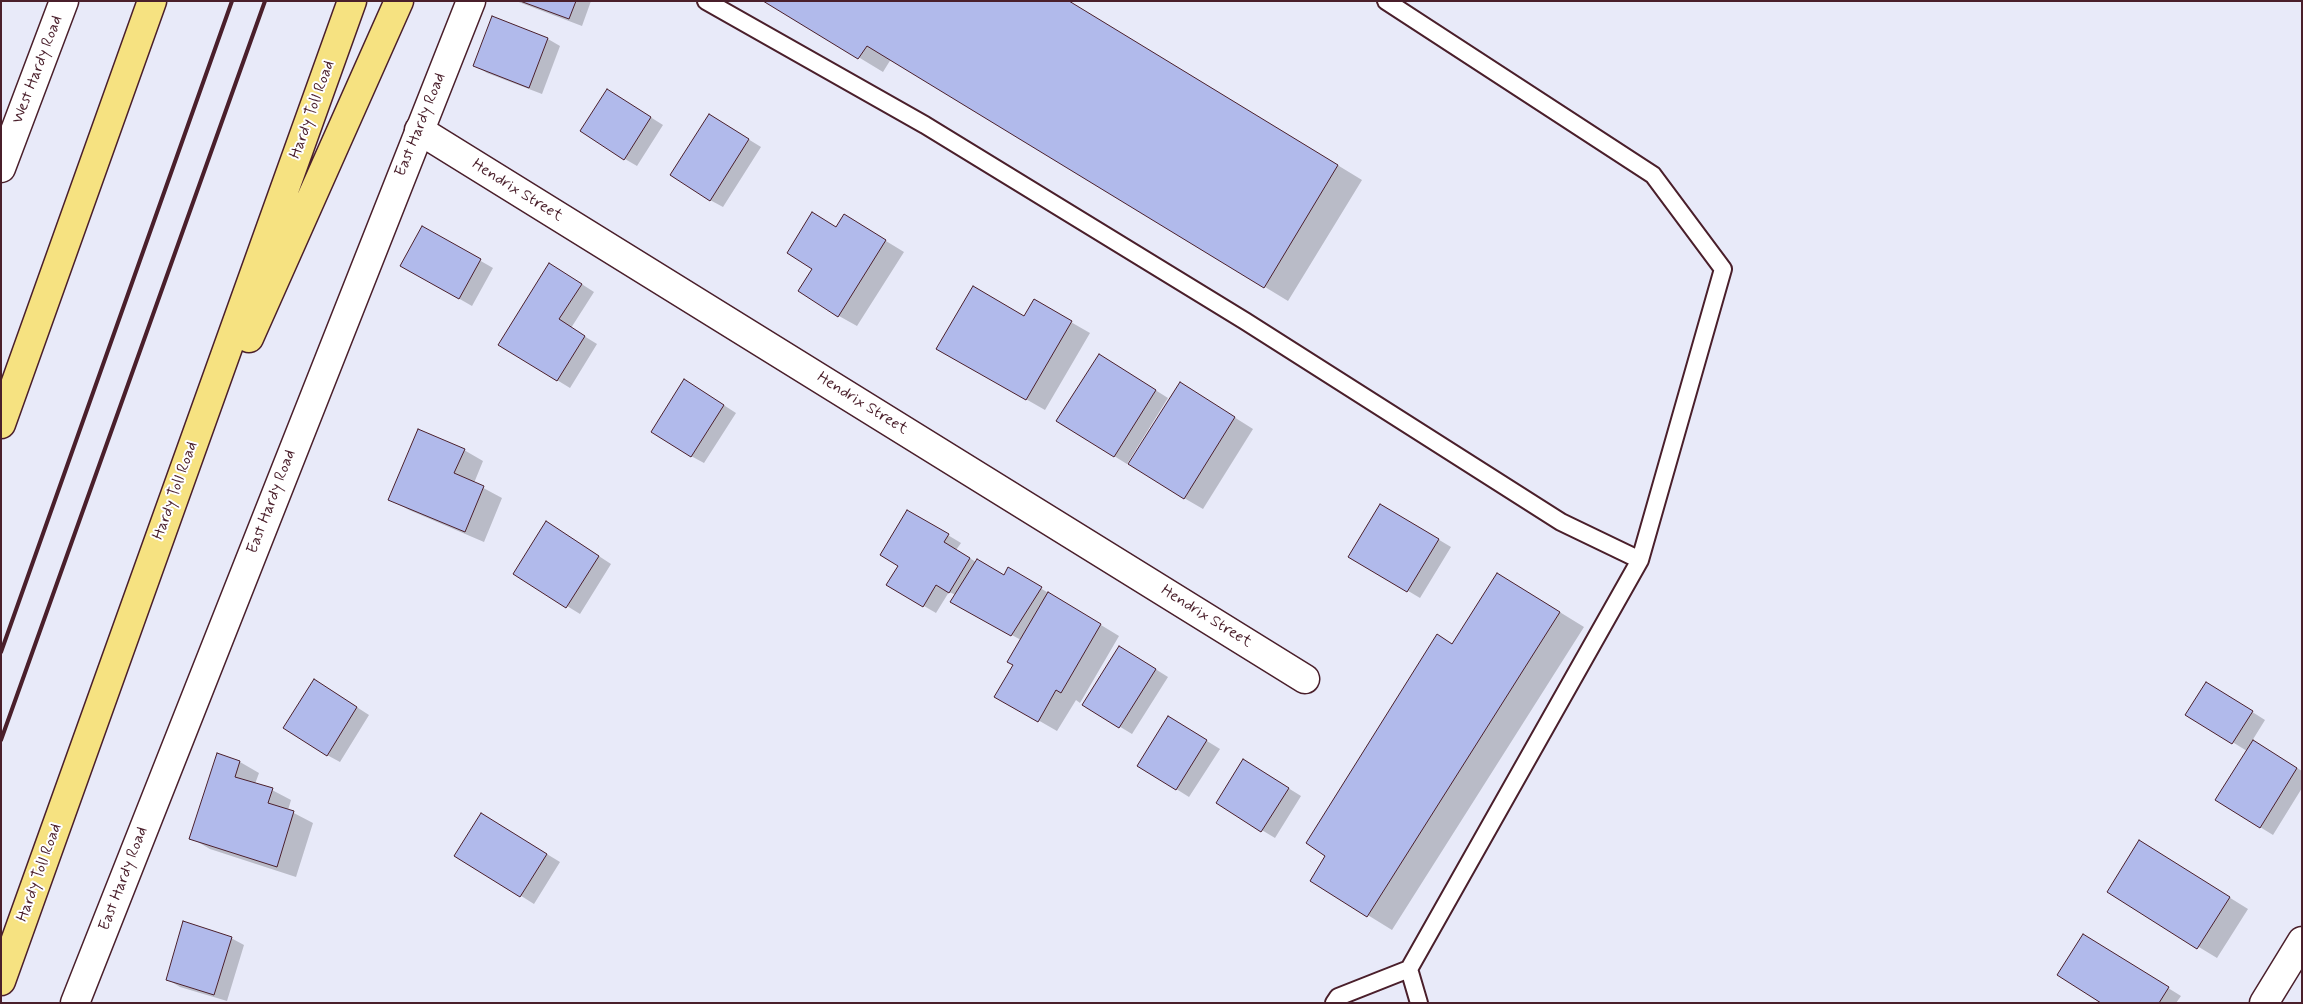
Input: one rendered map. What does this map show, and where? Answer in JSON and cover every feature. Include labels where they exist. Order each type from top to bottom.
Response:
[{"type":"highway","points":[[1,424],[152,1]]},
{"type":"highway","name":"Hardy Toll Road","points":[[1,981],[352,1]]},
{"type":"highway","points":[[158,543],[399,1]]},
{"type":"main road","name":"West Hardy Road","points":[[1,168],[64,1]]},
{"type":"main road","name":"East Hardy Road","points":[[76,1003],[418,130],[471,1]]},
{"type":"main road","name":"Hendrix Street","points":[[418,130],[1305,679]]},
{"type":"main road","points":[[2264,1003],[2302,941]]},
{"type":"lane","points":[[706,1],[951,141],[1245,321],[1561,522],[1640,560]]},
{"type":"lane","points":[[1334,1003],[1338,998],[1409,969],[1640,560],[1723,269],[1653,175],[1386,1]]},
{"type":"lane","points":[[1409,969],[1419,1003]]},
{"type":"building","points":[[520,1],[576,1],[569,19]]},
{"type":"building","points":[[763,1],[1069,1],[1338,165],[1264,288],[867,46],[858,59]]},
{"type":"building","points":[[492,16],[548,38],[529,88],[473,66]]},
{"type":"building","points":[[607,89],[651,117],[624,160],[580,131]]},
{"type":"building","points":[[709,114],[749,139],[710,201],[670,175]]},
{"type":"building","points":[[812,212],[836,227],[844,214],[886,240],[838,317],[798,291],[812,269],[787,253]]},
{"type":"building","points":[[422,226],[481,259],[459,299],[400,266]]},
{"type":"building","points":[[549,263],[582,284],[559,319],[585,336],[557,381],[498,345]]},
{"type":"building","points":[[973,286],[1024,316],[1034,299],[1072,321],[1026,400],[936,349]]},
{"type":"building","points":[[1099,354],[1156,390],[1114,457],[1056,421]]},
{"type":"building","points":[[684,379],[724,405],[691,457],[651,432]]},
{"type":"building","points":[[1180,382],[1235,417],[1184,499],[1128,464]]},
{"type":"building","points":[[418,429],[465,449],[454,473],[484,486],[465,532],[388,500]]},
{"type":"building","points":[[1380,504],[1439,539],[1407,592],[1348,557]]},
{"type":"building","points":[[907,510],[949,534],[944,542],[970,558],[949,593],[936,585],[923,607],[886,585],[898,566],[880,555]]},
{"type":"building","points":[[546,521],[599,556],[566,608],[513,574]]},
{"type":"building","points":[[977,559],[1004,575],[1008,567],[1042,587],[1011,636],[950,602]]},
{"type":"building","points":[[1497,573],[1560,612],[1367,917],[1310,881],[1325,856],[1306,843],[1437,634],[1452,644]]},
{"type":"building","points":[[1048,592],[1101,624],[1061,693],[1056,690],[1038,722],[994,697],[1013,665],[1007,662]]},
{"type":"building","points":[[1119,646],[1156,669],[1119,728],[1082,705]]},
{"type":"building","points":[[314,679],[357,707],[327,756],[283,728]]},
{"type":"building","points":[[2206,682],[2253,711],[2232,744],[2185,715]]},
{"type":"building","points":[[1168,716],[1207,740],[1176,790],[1137,766]]},
{"type":"building","points":[[2253,740],[2297,768],[2260,828],[2215,800]]},
{"type":"building","points":[[217,753],[240,761],[235,777],[273,788],[268,803],[294,811],[277,867],[189,839]]},
{"type":"building","points":[[1243,759],[1289,788],[1261,832],[1216,803]]},
{"type":"building","points":[[481,813],[547,854],[520,897],[454,856]]},
{"type":"building","points":[[2139,840],[2230,897],[2197,949],[2107,892]]},
{"type":"building","points":[[183,921],[232,937],[214,995],[166,980]]},
{"type":"building","points":[[2083,934],[2169,987],[2159,1003],[2101,1003],[2057,975]]},
{"type":"railway","points":[[1,652],[232,1]]},
{"type":"railway","points":[[1,740],[265,1]]}]
